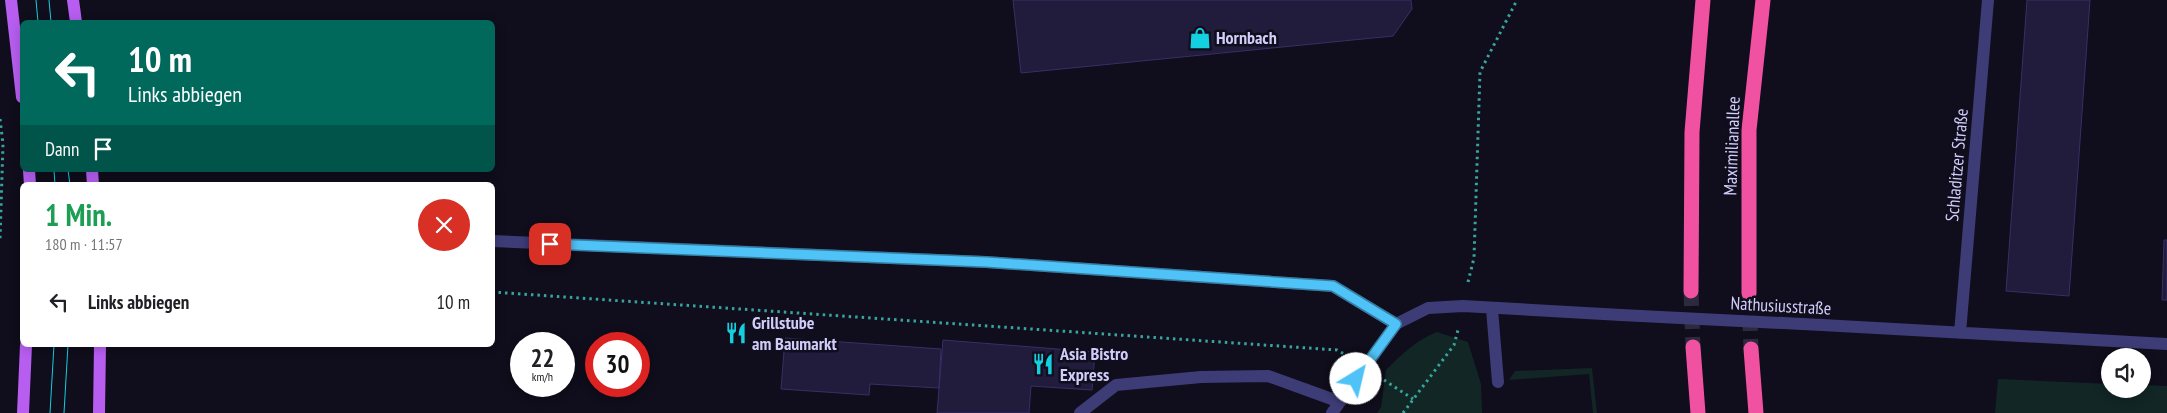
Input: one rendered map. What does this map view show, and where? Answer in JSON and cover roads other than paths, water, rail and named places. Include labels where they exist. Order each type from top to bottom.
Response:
[{"type":"highway","points":[[1691,291],[1692,132],[1703,0]]},
{"type":"highway","name":"Maximilianallee","points":[[1749,293],[1749,130],[1763,0]]},
{"type":"highway","points":[[1693,347],[1698,413]]},
{"type":"highway","points":[[1751,349],[1756,413]]},
{"type":"main road","points":[[11,0],[20,79]]},
{"type":"main road","points":[[73,0],[76,20]]},
{"type":"main road","points":[[23,413],[26,347]]},
{"type":"main road","points":[[99,413],[100,347]]},
{"type":"street","name":"Schladitzer Straße","points":[[1960,333],[1988,0]]},
{"type":"street","points":[[495,241],[986,262],[1333,286],[1396,324],[1332,413]]},
{"type":"street","name":"Nathusiusstraße","points":[[1396,324],[1428,308],[1463,306],[2167,344]]},
{"type":"street","points":[[1492,309],[1498,382]]},
{"type":"street","points":[[1080,413],[1116,385],[1201,377],[1268,376],[1340,402]]},
{"type":"tunnel","points":[[1691,291],[1693,347]]},
{"type":"tunnel","points":[[1749,293],[1751,349]]},
{"type":"tram line","points":[[36,0],[38,20]]},
{"type":"tram line","points":[[49,0],[51,20]]},
{"type":"tram line","points":[[54,172],[55,182]]},
{"type":"tram line","points":[[68,172],[70,182]]},
{"type":"tram line","points":[[50,413],[54,347]]},
{"type":"tram line","points":[[64,413],[68,347]]},
{"type":"place","name":"Hornbach","points":[[1200,38]]},
{"type":"place","name":"Grillstube am Baumarkt","points":[[736,333]]},
{"type":"place","name":"Asia Bistro Express","points":[[1043,364]]}]
